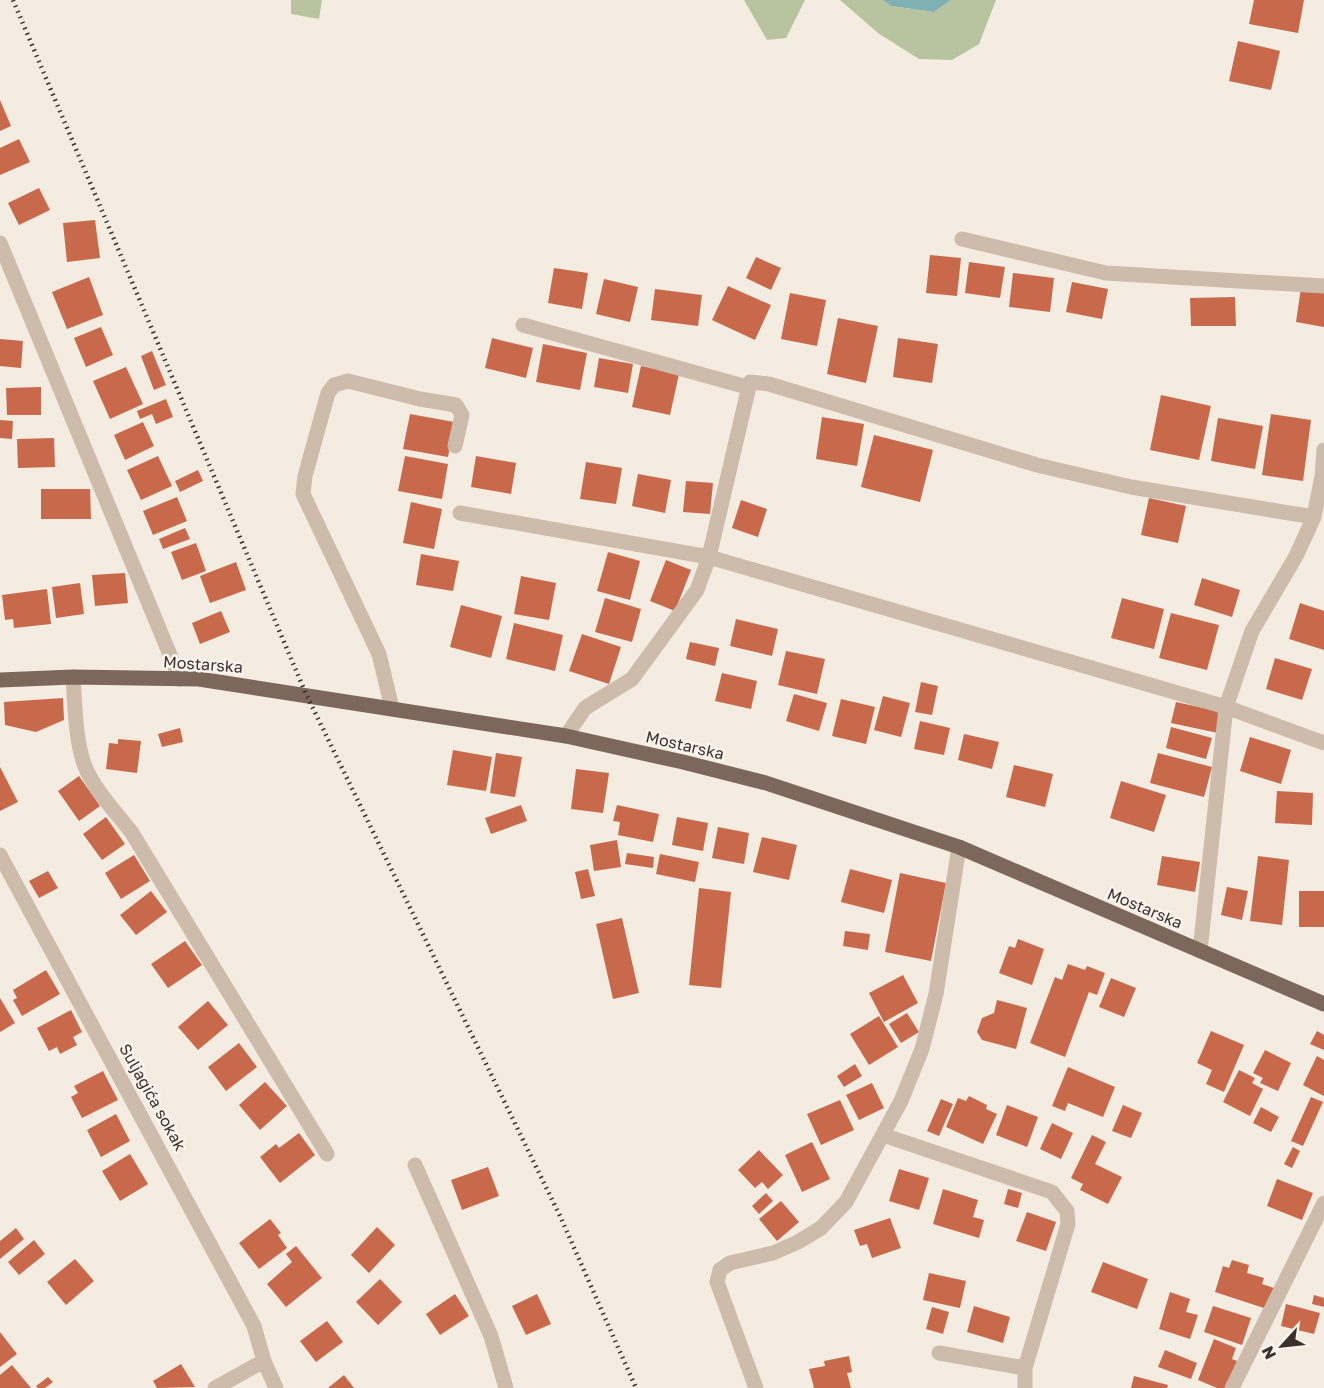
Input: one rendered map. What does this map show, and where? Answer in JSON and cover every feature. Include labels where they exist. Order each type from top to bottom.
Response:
[{"type":"main road","name":"Mostarska","points":[[0,680],[73,677],[180,679],[257,686],[566,736],[766,783],[959,847],[1324,1004]]},
{"type":"street","points":[[962,239],[1106,273],[1324,286]]},
{"type":"street","points":[[0,243],[180,679]]},
{"type":"street","points":[[523,325],[747,387]]},
{"type":"street","points":[[393,708],[379,654],[303,494],[305,476],[328,393],[334,385],[348,381],[420,399],[456,405],[462,416],[454,446]]},
{"type":"street","points":[[566,736],[585,708],[632,679],[697,590],[709,557],[750,382],[769,384],[1026,462],[1131,487],[1314,517]]},
{"type":"street","points":[[1200,951],[1226,707],[1252,631],[1296,556],[1314,517],[1322,476],[1324,450]]},
{"type":"street","points":[[460,513],[709,557],[1226,707],[1324,743]]},
{"type":"street","points":[[73,677],[77,727],[84,765],[104,797],[132,833],[327,1154]]},
{"type":"street","points":[[756,1388],[717,1282],[720,1270],[730,1263],[772,1252],[798,1242],[821,1228],[846,1202],[901,1101],[922,1049],[936,994],[959,847]]},
{"type":"street","name":"Suljagića sokak","points":[[0,855],[254,1326],[264,1360],[276,1388]]},
{"type":"street","points":[[883,1135],[1041,1187],[1062,1200],[1067,1211],[1068,1224],[1025,1368],[1025,1388]]},
{"type":"street","points":[[415,1165],[491,1336],[507,1388]]},
{"type":"street","points":[[1232,1388],[1324,1203]]},
{"type":"street","points":[[939,1353],[1025,1368]]},
{"type":"street","points":[[215,1388],[264,1360]]},
{"type":"green space","points":[[291,0],[322,0],[319,19],[291,14]]},
{"type":"green space","points":[[744,0],[805,0],[786,38],[767,40]]},
{"type":"green space","points":[[840,0],[883,0],[891,6],[934,12],[951,0],[996,0],[979,44],[952,60],[919,59],[878,33]]},
{"type":"water","points":[[883,0],[951,0],[934,12],[891,6]]},
{"type":"building","points":[[1254,0],[1304,0],[1298,33],[1249,24]]},
{"type":"building","points":[[1238,41],[1280,51],[1271,90],[1229,81]]},
{"type":"building","points":[[0,100],[11,126],[0,131]]},
{"type":"building","points":[[19,139],[30,162],[0,175],[0,148]]},
{"type":"building","points":[[39,188],[50,210],[19,225],[8,203]]},
{"type":"building","points":[[95,220],[100,258],[67,262],[63,223]]},
{"type":"building","points":[[930,255],[961,258],[957,296],[926,293]]},
{"type":"building","points":[[756,257],[781,268],[771,290],[746,278]]},
{"type":"building","points":[[969,262],[1005,267],[1000,298],[965,293]]},
{"type":"building","points":[[554,268],[588,273],[582,309],[548,303]]},
{"type":"building","points":[[1013,273],[1054,278],[1050,312],[1009,307]]},
{"type":"building","points":[[89,277],[103,315],[67,329],[52,292]]},
{"type":"building","points":[[604,279],[638,287],[630,322],[596,314]]},
{"type":"building","points":[[1072,282],[1108,289],[1102,319],[1066,312]]},
{"type":"building","points":[[728,286],[771,305],[755,340],[712,320]]},
{"type":"building","points":[[1301,288],[1324,292],[1324,327],[1296,322]]},
{"type":"building","points":[[655,289],[702,295],[698,326],[651,320]]},
{"type":"building","points":[[790,293],[826,300],[817,346],[781,339]]},
{"type":"building","points":[[1235,297],[1236,326],[1191,326],[1190,298]]},
{"type":"building","points":[[838,318],[878,326],[866,383],[827,374]]},
{"type":"building","points":[[101,327],[113,355],[86,367],[74,338]]},
{"type":"building","points":[[492,338],[533,348],[526,378],[485,368]]},
{"type":"building","points":[[898,338],[938,344],[932,383],[893,377]]},
{"type":"building","points":[[0,339],[23,341],[21,368],[0,366]]},
{"type":"building","points":[[543,344],[587,353],[580,390],[536,382]]},
{"type":"building","points":[[152,351],[166,385],[154,390],[141,356]]},
{"type":"building","points":[[599,358],[633,364],[628,393],[594,387]]},
{"type":"building","points":[[641,366],[679,374],[670,415],[632,407]]},
{"type":"building","points":[[126,367],[143,404],[110,419],[93,381]]},
{"type":"building","points":[[41,387],[41,415],[7,415],[6,388]]},
{"type":"building","points":[[1161,395],[1211,406],[1199,460],[1150,450]]},
{"type":"building","points":[[166,399],[173,417],[156,424],[152,414],[140,419],[137,411]]},
{"type":"building","points":[[410,414],[454,422],[448,457],[403,449]]},
{"type":"building","points":[[1271,414],[1311,420],[1303,481],[1262,475]]},
{"type":"building","points":[[822,417],[864,424],[857,466],[816,459]]},
{"type":"building","points":[[1218,418],[1263,426],[1255,469],[1211,461]]},
{"type":"building","points":[[0,420],[13,421],[12,439],[0,438]]},
{"type":"building","points":[[143,422],[154,446],[125,460],[114,435]]},
{"type":"building","points":[[874,435],[933,450],[920,502],[861,487]]},
{"type":"building","points":[[54,438],[55,467],[18,468],[17,439]]},
{"type":"building","points":[[158,456],[172,486],[141,500],[127,470]]},
{"type":"building","points":[[405,456],[448,464],[442,499],[398,491]]},
{"type":"building","points":[[476,456],[516,463],[511,494],[471,487]]},
{"type":"building","points":[[586,462],[622,468],[616,504],[580,499]]},
{"type":"building","points":[[198,470],[203,481],[180,492],[175,481]]},
{"type":"building","points":[[638,474],[671,480],[665,513],[632,506]]},
{"type":"building","points":[[686,481],[713,483],[710,514],[683,512]]},
{"type":"building","points":[[41,489],[90,489],[91,519],[41,519]]},
{"type":"building","points":[[177,497],[187,521],[153,535],[143,511]]},
{"type":"building","points":[[1149,498],[1186,506],[1178,543],[1141,535]]},
{"type":"building","points":[[741,500],[767,509],[758,537],[732,528]]},
{"type":"building","points":[[411,502],[442,509],[434,549],[403,543]]},
{"type":"building","points":[[185,528],[190,539],[163,549],[159,539]]},
{"type":"building","points":[[196,543],[206,571],[182,580],[171,552]]},
{"type":"building","points":[[608,552],[640,561],[630,600],[597,591]]},
{"type":"building","points":[[421,554],[459,561],[453,591],[416,585]]},
{"type":"building","points":[[666,560],[691,570],[675,611],[650,601]]},
{"type":"building","points":[[236,562],[246,590],[210,603],[200,576]]},
{"type":"building","points":[[125,573],[128,603],[95,606],[92,575]]},
{"type":"building","points":[[521,576],[556,583],[549,620],[514,614]]},
{"type":"building","points":[[1202,578],[1240,590],[1232,617],[1194,605]]},
{"type":"building","points":[[80,583],[84,614],[56,618],[52,587]]},
{"type":"building","points":[[47,589],[51,624],[14,628],[13,619],[5,620],[2,595]]},
{"type":"building","points":[[605,598],[641,609],[632,642],[595,632]]},
{"type":"building","points":[[1122,598],[1164,609],[1154,649],[1111,638]]},
{"type":"building","points":[[1300,603],[1324,611],[1324,650],[1289,639]]},
{"type":"building","points":[[461,605],[502,616],[491,658],[450,647]]},
{"type":"building","points":[[221,611],[230,632],[200,644],[192,623]]},
{"type":"building","points":[[1171,613],[1219,625],[1207,670],[1159,658]]},
{"type":"building","points":[[736,619],[778,629],[772,656],[730,646]]},
{"type":"building","points":[[514,623],[563,635],[555,671],[506,659]]},
{"type":"building","points":[[582,634],[621,647],[609,684],[569,671]]},
{"type":"building","points":[[690,642],[719,648],[715,666],[686,659]]},
{"type":"building","points":[[786,651],[825,659],[817,694],[778,685]]},
{"type":"building","points":[[1275,658],[1312,669],[1302,700],[1266,689]]},
{"type":"building","points":[[722,673],[757,681],[751,709],[715,701]]},
{"type":"building","points":[[921,682],[938,686],[932,715],[915,712]]},
{"type":"building","points":[[794,694],[827,703],[819,731],[786,721]]},
{"type":"building","points":[[883,696],[910,703],[901,737],[874,730]]},
{"type":"building","points":[[63,698],[64,720],[36,732],[5,725],[4,702]]},
{"type":"building","points":[[841,699],[875,707],[866,744],[832,736]]},
{"type":"building","points":[[1176,702],[1222,712],[1218,733],[1171,723]]},
{"type":"building","points":[[920,721],[950,728],[944,755],[914,749]]},
{"type":"building","points":[[1171,727],[1212,738],[1206,759],[1166,748]]},
{"type":"building","points":[[180,728],[183,742],[162,747],[158,734]]},
{"type":"building","points":[[964,734],[999,742],[992,769],[958,760]]},
{"type":"building","points":[[1250,737],[1291,750],[1281,784],[1240,771]]},
{"type":"building","points":[[118,739],[141,741],[137,773],[106,769],[109,743],[118,744]]},
{"type":"building","points":[[453,750],[492,757],[486,791],[447,785]]},
{"type":"building","points":[[496,753],[522,757],[515,797],[490,793]]},
{"type":"building","points":[[1158,753],[1212,767],[1204,797],[1150,783]]},
{"type":"building","points":[[1014,765],[1053,774],[1045,807],[1006,797]]},
{"type":"building","points":[[0,767],[18,802],[0,811]]},
{"type":"building","points":[[576,769],[609,773],[603,813],[571,809]]},
{"type":"building","points":[[79,776],[100,806],[79,821],[58,791]]},
{"type":"building","points":[[1121,781],[1166,795],[1154,832],[1110,818]]},
{"type":"building","points":[[1277,791],[1313,793],[1312,825],[1275,823]]},
{"type":"building","points":[[521,805],[527,821],[491,834],[485,818]]},
{"type":"building","points":[[617,805],[659,814],[653,842],[618,835],[620,822],[613,821]]},
{"type":"building","points":[[106,817],[125,844],[102,860],[83,834]]},
{"type":"building","points":[[677,817],[708,823],[703,851],[672,845]]},
{"type":"building","points":[[718,827],[749,833],[744,864],[712,858]]},
{"type":"building","points":[[762,837],[797,845],[789,880],[753,872]]},
{"type":"building","points":[[617,840],[621,867],[594,871],[590,845]]},
{"type":"building","points":[[627,853],[654,857],[653,868],[625,864]]},
{"type":"building","points":[[660,854],[699,862],[695,882],[656,874]]},
{"type":"building","points":[[134,855],[150,881],[121,899],[105,873]]},
{"type":"building","points":[[1162,856],[1200,862],[1195,892],[1157,885]]},
{"type":"building","points":[[1258,856],[1289,860],[1282,925],[1250,921]]},
{"type":"building","points":[[588,869],[595,896],[581,899],[575,872]]},
{"type":"building","points":[[850,869],[892,880],[884,913],[841,902]]},
{"type":"building","points":[[48,871],[58,888],[39,898],[29,881]]},
{"type":"building","points":[[900,873],[946,883],[931,961],[885,952]]},
{"type":"building","points":[[1227,887],[1248,891],[1242,920],[1221,915]]},
{"type":"building","points":[[699,888],[731,892],[721,988],[689,985]]},
{"type":"building","points":[[151,891],[167,912],[136,935],[120,915]]},
{"type":"building","points":[[1299,891],[1324,891],[1324,927],[1299,927]]},
{"type":"building","points":[[622,918],[639,993],[613,999],[596,924]]},
{"type":"building","points":[[845,931],[870,934],[868,950],[843,946]]},
{"type":"building","points":[[1018,939],[1044,949],[1032,985],[999,973],[1009,946],[1015,948]]},
{"type":"building","points":[[185,941],[202,965],[168,988],[151,964]]},
{"type":"building","points":[[1068,964],[1085,970],[1087,966],[1105,973],[1097,995],[1089,992],[1065,1057],[1030,1043],[1055,977],[1062,980]]},
{"type":"building","points":[[46,970],[60,994],[22,1016],[13,1000],[17,998],[13,990]]},
{"type":"building","points":[[903,975],[918,1003],[884,1022],[869,993]]},
{"type":"building","points":[[1111,978],[1136,988],[1124,1017],[1099,1007]]},
{"type":"building","points":[[0,998],[15,1023],[0,1032]]},
{"type":"building","points":[[997,1000],[1027,1008],[1016,1049],[982,1040],[977,1032],[982,1018],[994,1013]]},
{"type":"building","points":[[208,1001],[228,1025],[198,1050],[178,1027]]},
{"type":"building","points":[[71,1010],[82,1032],[73,1037],[77,1045],[60,1054],[57,1047],[49,1051],[37,1028]]},
{"type":"building","points":[[907,1013],[919,1032],[901,1043],[889,1024]]},
{"type":"building","points":[[879,1016],[898,1047],[869,1065],[850,1034]]},
{"type":"building","points":[[1211,1031],[1244,1045],[1224,1092],[1206,1084],[1212,1070],[1197,1063]]},
{"type":"building","points":[[1317,1031],[1324,1035],[1324,1050],[1310,1044]]},
{"type":"building","points":[[239,1043],[257,1067],[226,1091],[208,1067]]},
{"type":"building","points":[[1265,1050],[1291,1063],[1278,1091],[1260,1083],[1263,1078],[1253,1073]]},
{"type":"building","points":[[1317,1056],[1324,1060],[1324,1096],[1303,1085]]},
{"type":"building","points":[[855,1064],[862,1076],[844,1087],[837,1076]]},
{"type":"building","points":[[1068,1067],[1115,1087],[1103,1117],[1068,1103],[1065,1111],[1052,1106]]},
{"type":"building","points":[[1239,1070],[1255,1078],[1252,1083],[1263,1089],[1250,1116],[1223,1102]]},
{"type":"building","points":[[103,1071],[118,1100],[82,1118],[71,1097],[78,1093],[74,1086]]},
{"type":"building","points":[[265,1082],[287,1106],[260,1130],[239,1105]]},
{"type":"building","points":[[872,1083],[884,1108],[859,1120],[846,1095]]},
{"type":"building","points":[[969,1096],[987,1105],[986,1109],[997,1114],[983,1144],[946,1127],[958,1098],[966,1101]]},
{"type":"building","points":[[1311,1097],[1323,1102],[1303,1146],[1291,1141]]},
{"type":"building","points":[[941,1099],[953,1104],[939,1136],[927,1131]]},
{"type":"building","points":[[840,1100],[854,1130],[821,1145],[807,1114]]},
{"type":"building","points":[[1007,1105],[1038,1117],[1027,1147],[996,1135]]},
{"type":"building","points":[[1123,1105],[1142,1113],[1131,1138],[1112,1131]]},
{"type":"building","points":[[1261,1107],[1279,1117],[1271,1132],[1253,1123]]},
{"type":"building","points":[[116,1114],[130,1141],[101,1157],[87,1130]]},
{"type":"building","points":[[1052,1123],[1073,1133],[1061,1159],[1040,1149]]},
{"type":"building","points":[[299,1133],[315,1155],[280,1183],[260,1157],[276,1144],[279,1148]]},
{"type":"building","points":[[1092,1135],[1106,1142],[1095,1164],[1122,1177],[1108,1204],[1080,1190],[1083,1184],[1071,1178]]},
{"type":"building","points":[[812,1142],[830,1179],[802,1192],[785,1155]]},
{"type":"building","points":[[1293,1147],[1300,1151],[1292,1168],[1284,1164]]},
{"type":"building","points":[[759,1150],[783,1175],[768,1189],[762,1182],[755,1188],[738,1170]]},
{"type":"building","points":[[130,1154],[148,1184],[120,1201],[102,1171]]},
{"type":"building","points":[[488,1167],[499,1196],[462,1210],[451,1180]]},
{"type":"building","points":[[899,1169],[929,1178],[919,1210],[889,1201]]},
{"type":"building","points":[[1277,1179],[1313,1193],[1302,1220],[1267,1206]]},
{"type":"building","points":[[943,1189],[978,1200],[973,1217],[984,1220],[979,1238],[933,1224]]},
{"type":"building","points":[[1008,1189],[1022,1193],[1018,1208],[1004,1204]]},
{"type":"building","points":[[766,1193],[773,1201],[759,1214],[752,1206]]},
{"type":"building","points":[[781,1201],[799,1222],[777,1241],[759,1219]]},
{"type":"building","points":[[1027,1212],[1056,1222],[1046,1251],[1016,1241]]},
{"type":"building","points":[[890,1218],[901,1248],[872,1258],[867,1244],[860,1246],[854,1230]]},
{"type":"building","points":[[270,1219],[281,1233],[278,1235],[287,1248],[259,1269],[239,1243]]},
{"type":"building","points":[[377,1227],[395,1245],[369,1273],[351,1255]]},
{"type":"building","points":[[16,1228],[24,1239],[0,1259],[0,1241]]},
{"type":"building","points":[[34,1240],[45,1254],[19,1275],[8,1262]]},
{"type":"building","points":[[296,1246],[322,1278],[286,1307],[267,1284],[292,1262],[286,1254]]},
{"type":"building","points":[[75,1259],[94,1281],[66,1305],[47,1282]]},
{"type":"building","points":[[1232,1260],[1249,1265],[1247,1273],[1264,1278],[1262,1284],[1274,1288],[1267,1309],[1215,1292],[1223,1266],[1229,1268]]},
{"type":"building","points":[[1103,1262],[1148,1279],[1137,1309],[1091,1292]]},
{"type":"building","points":[[929,1273],[966,1281],[960,1308],[923,1300]]},
{"type":"building","points":[[380,1279],[402,1302],[378,1325],[356,1302]]},
{"type":"building","points":[[1170,1292],[1190,1299],[1186,1312],[1198,1315],[1190,1339],[1159,1329]]},
{"type":"building","points":[[455,1294],[469,1316],[440,1335],[426,1314]]},
{"type":"building","points":[[537,1294],[551,1324],[526,1335],[512,1306]]},
{"type":"building","points":[[1314,1295],[1324,1298],[1324,1307],[1312,1304]]},
{"type":"building","points":[[1286,1304],[1320,1313],[1314,1334],[1281,1326]]},
{"type":"building","points":[[974,1306],[1010,1317],[1003,1343],[967,1332]]},
{"type":"building","points":[[1213,1306],[1251,1318],[1242,1345],[1204,1332]]},
{"type":"building","points":[[932,1307],[949,1312],[943,1334],[926,1329]]},
{"type":"building","points":[[327,1321],[343,1342],[316,1362],[300,1341]]},
{"type":"building","points":[[0,1332],[17,1354],[0,1367]]},
{"type":"building","points":[[1214,1339],[1236,1348],[1232,1359],[1237,1361],[1226,1388],[1217,1388],[1198,1380]]},
{"type":"building","points":[[1165,1350],[1197,1363],[1191,1379],[1158,1367]]},
{"type":"building","points":[[849,1356],[852,1372],[847,1373],[851,1388],[814,1388],[809,1369],[825,1366],[824,1361]]},
{"type":"building","points":[[181,1364],[195,1387],[157,1388],[153,1381]]},
{"type":"building","points":[[12,1365],[31,1388],[0,1388],[0,1375]]},
{"type":"building","points":[[344,1375],[354,1388],[328,1388]]},
{"type":"building","points":[[1134,1376],[1168,1385],[1167,1388],[1131,1388]]},
{"type":"building","points":[[48,1377],[53,1382],[45,1388],[36,1386]]},
{"type":"railway","points":[[13,0],[306,694],[560,1216],[636,1388]]}]
